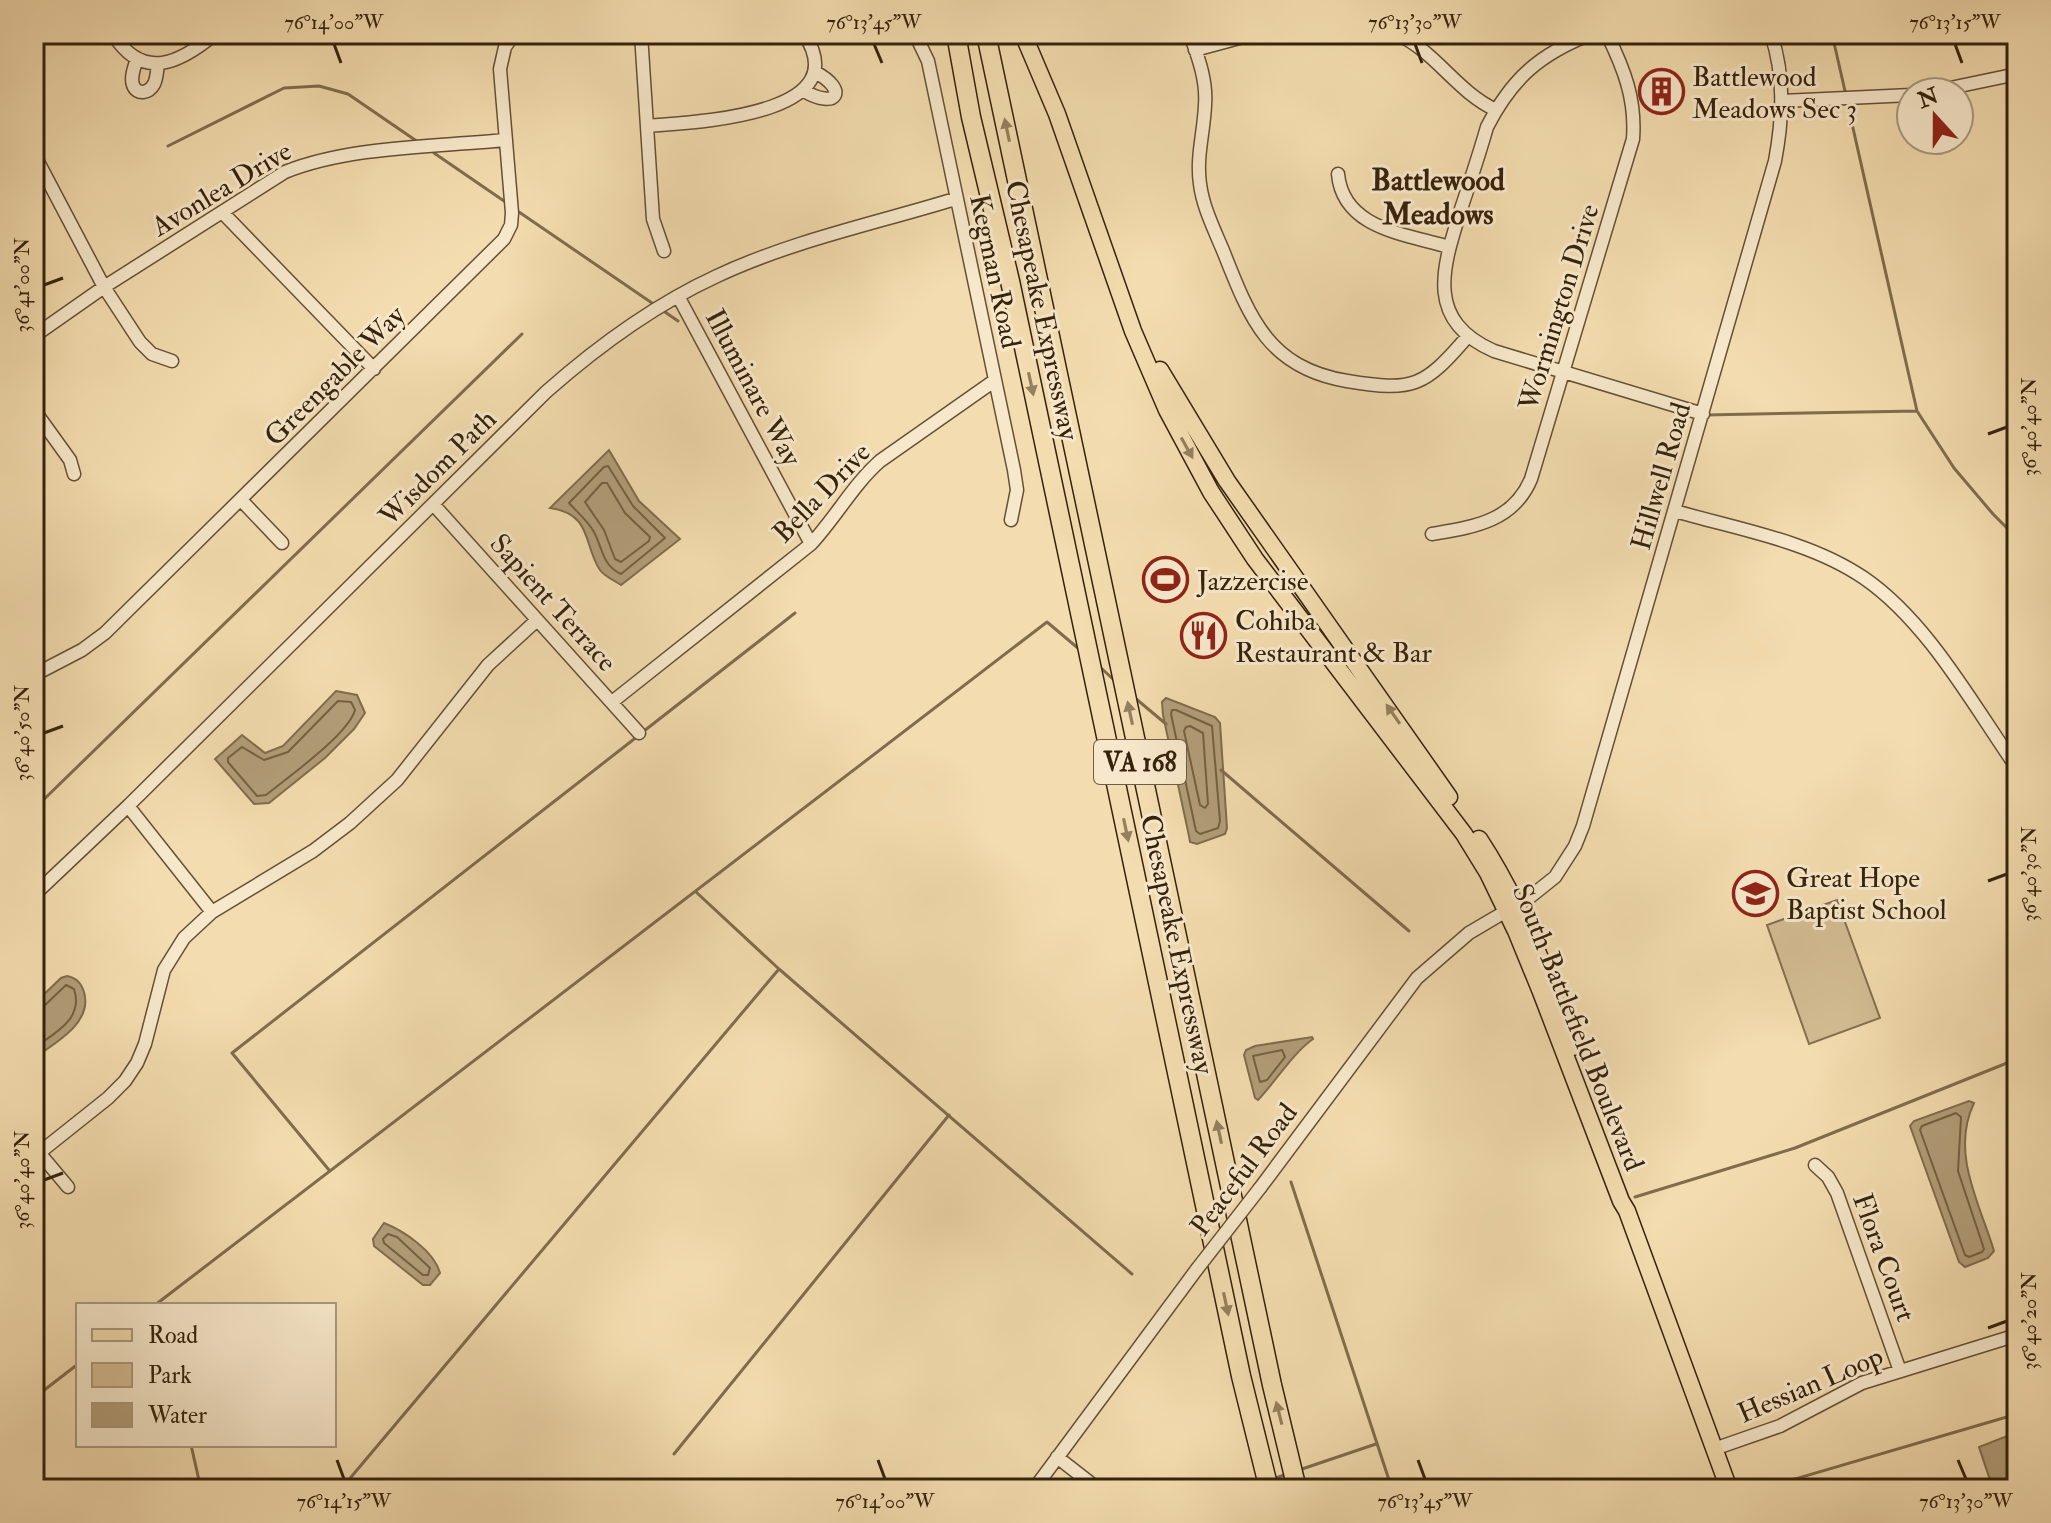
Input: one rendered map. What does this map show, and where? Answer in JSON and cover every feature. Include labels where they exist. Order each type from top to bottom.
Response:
[{"type":"highway","points":[[946,34],[955,55],[971,117]]},
{"type":"highway","name":"Chesapeake Expressway","points":[[956,34],[971,117],[1010,281],[1241,1376],[1269,1489]]},
{"type":"highway","name":"Chesapeake Expressway","points":[[986,34],[1272,1385],[1297,1489]]},
{"type":"main road","name":"South Battlefield Boulevard","points":[[1023,34],[1053,103],[1133,331],[1167,410],[1211,492],[1255,559],[1464,834],[1512,907],[1556,998],[1627,1197],[1627,1211],[1729,1489]]},
{"type":"street","points":[[113,34],[125,51],[158,64],[189,55],[215,34]]},
{"type":"street","name":"Greengable Way","points":[[34,675],[82,650],[105,633],[509,232],[512,213],[500,61],[514,34]]},
{"type":"street","points":[[641,34],[653,219],[664,251]]},
{"type":"street","points":[[648,126],[720,120],[789,100],[804,91],[815,72],[814,52],[804,34]]},
{"type":"street","name":"Kegman Road","points":[[915,34],[928,61],[1017,490],[1011,520]]},
{"type":"street","points":[[1190,34],[1205,88],[1198,168],[1203,200],[1250,316],[1265,337],[1291,360],[1320,374],[1386,387],[1412,384],[1428,377],[1468,336]]},
{"type":"street","points":[[1195,50],[1254,34]]},
{"type":"street","points":[[1397,34],[1424,51],[1474,98],[1496,110]]},
{"type":"street","points":[[1591,34],[1573,40],[1539,60],[1513,85],[1496,110],[1487,127],[1449,247],[1443,272],[1444,290],[1451,313],[1468,336],[1494,351],[1703,414]]},
{"type":"street","name":"Wormington Drive","points":[[1432,534],[1491,521],[1509,511],[1531,479],[1633,139],[1630,89],[1607,34]]},
{"type":"street","name":"Hillwell Road","points":[[1512,907],[1555,877],[1575,846],[1583,826],[1772,173],[1782,101],[1771,34]]},
{"type":"street","points":[[137,58],[132,80],[134,89],[139,92],[146,92],[153,86],[158,64]]},
{"type":"street","points":[[804,91],[821,100],[835,96],[832,82],[815,72]]},
{"type":"street","points":[[1975,83],[2017,74]]},
{"type":"street","points":[[1782,101],[1895,96]]},
{"type":"street","name":"Avonlea Drive","points":[[34,336],[104,287],[285,172],[332,157],[504,140]]},
{"type":"street","points":[[34,154],[104,287],[140,342],[152,354],[172,361]]},
{"type":"street","points":[[1338,174],[1345,201],[1364,219],[1449,247]]},
{"type":"street","name":"Wisdom Path","points":[[34,895],[433,504],[578,364],[609,339],[678,296],[752,261],[955,199]]},
{"type":"street","points":[[222,212],[374,369]]},
{"type":"street","name":"Illuminare Way","points":[[678,296],[811,544]]},
{"type":"street","name":"Bella Drive","points":[[612,702],[811,544],[829,525],[865,474],[994,381]]},
{"type":"street","points":[[34,410],[70,460],[74,474]]},
{"type":"street","points":[[241,500],[282,543]]},
{"type":"street","name":"Sapient Terrace","points":[[433,504],[639,733]]},
{"type":"street","points":[[1675,511],[1824,556],[1879,589],[1921,630],[2017,768]]},
{"type":"street","points":[[68,1187],[36,1152],[108,1098],[125,1081],[145,1044],[157,988],[168,962],[184,938],[212,912],[313,851],[350,823],[397,780],[488,665],[537,620]]},
{"type":"street","points":[[128,806],[212,912]]},
{"type":"street","name":"Peaceful Road","points":[[1034,1489],[1417,978],[1469,933],[1512,907]]},
{"type":"street","name":"Flora Court","points":[[1815,1165],[1828,1177],[1837,1193],[1900,1371]]},
{"type":"street","name":"Hessian Loop","points":[[1714,1449],[1780,1426],[1862,1383],[2017,1335]]},
{"type":"street","points":[[1057,1457],[1098,1489]]},
{"type":"green space","points":[[1837,900],[1880,1018],[1809,1044],[1767,925]]},
{"type":"water","points":[[609,450],[639,501],[680,539],[621,585],[600,570],[585,532],[574,517],[550,508]]},
{"type":"water","points":[[336,691],[357,695],[365,713],[354,729],[325,758],[269,803],[254,804],[215,759],[242,735],[265,753],[283,746]]},
{"type":"water","points":[[1166,698],[1215,717],[1220,723],[1227,828],[1225,834],[1197,844],[1190,842],[1163,715],[1162,702]]},
{"type":"water","points":[[67,976],[76,980],[83,989],[83,1013],[70,1031],[34,1058],[34,1004]]},
{"type":"water","points":[[1312,1037],[1258,1100],[1255,1098],[1244,1055],[1246,1050]]},
{"type":"water","points":[[1969,1101],[1974,1103],[1967,1122],[1966,1159],[1975,1197],[1994,1251],[1988,1258],[1965,1267],[1959,1262],[1910,1126],[1914,1121]]},
{"type":"water","points":[[384,1223],[409,1237],[432,1257],[440,1273],[430,1285],[423,1285],[374,1246],[373,1239]]},
{"type":"water","points":[[2012,1434],[2017,1437],[2017,1489],[1993,1489],[1979,1447]]},
{"type":"waterway","points":[[1832,34],[1845,91]]},
{"type":"waterway","points":[[168,146],[284,88],[319,86],[348,94],[418,142]]},
{"type":"waterway","points":[[1848,106],[1917,411],[1954,468],[1993,514],[2017,533]]},
{"type":"waterway","points":[[434,153],[504,201]]},
{"type":"waterway","points":[[519,212],[652,303]]},
{"type":"waterway","points":[[665,312],[678,321]]},
{"type":"waterway","points":[[34,809],[522,334]]},
{"type":"waterway","points":[[1705,415],[1917,411]]},
{"type":"waterway","points":[[644,731],[795,613]]},
{"type":"waterway","points":[[158,1303],[1047,622],[1079,649]]},
{"type":"waterway","points":[[1100,667],[1114,680]]},
{"type":"waterway","points":[[1135,698],[1166,724]]},
{"type":"waterway","points":[[329,1170],[232,1053],[638,736]]},
{"type":"waterway","points":[[1221,770],[1409,931]]},
{"type":"waterway","points":[[696,892],[779,969],[1132,1274]]},
{"type":"waterway","points":[[341,1489],[779,969]]},
{"type":"waterway","points":[[1635,1197],[1795,1148],[2017,1059]]},
{"type":"waterway","points":[[674,1454],[949,1115]]},
{"type":"waterway","points":[[1291,1182],[1392,1489]]},
{"type":"waterway","points":[[34,1398],[76,1366]]},
{"type":"waterway","points":[[1761,1489],[2017,1414]]},
{"type":"waterway","points":[[1302,1469],[1376,1444]]},
{"type":"waterway","points":[[191,1447],[201,1489]]},
{"type":"waterway","points":[[1276,1478],[1284,1475]]},
{"type":"waterway","points":[[1242,1489],[1258,1484]]},
{"type":"place","name":"Battlewood Meadows Sec 3","points":[[1661,92]]},
{"type":"place","name":"Jazzercise","points":[[1166,580]]},
{"type":"place","name":"Cohiba Restaurant & Bar","points":[[1204,636]]},
{"type":"place","name":"Great Hope Baptist School","points":[[1755,893]]},
{"type":"district","name":"Battlewood Meadows","points":[[1438,197]]}]
